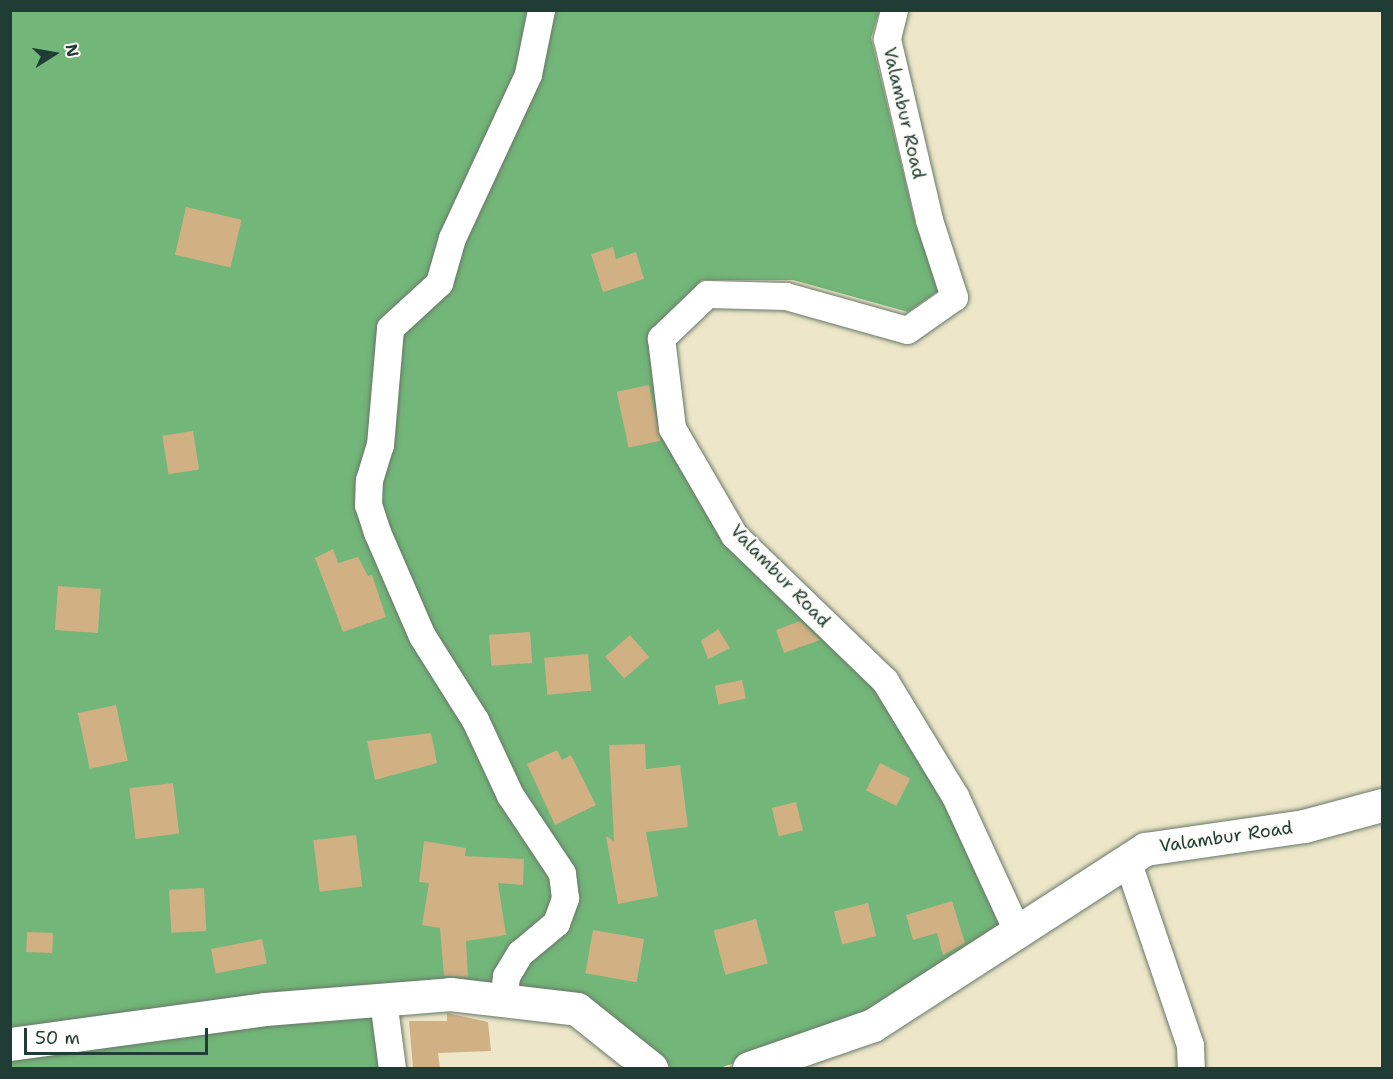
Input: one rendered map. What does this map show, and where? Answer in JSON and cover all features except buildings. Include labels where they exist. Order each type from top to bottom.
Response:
[{"type":"street","points":[[503,1001],[506,976],[520,953],[556,923],[565,898],[562,873],[510,795],[484,736],[422,636],[377,532],[368,505],[369,480],[380,445],[390,328],[439,282],[452,238],[528,74],[541,10]]},
{"type":"street","name":"Valambur Road","points":[[894,10],[887,39],[929,220],[954,297],[907,330],[786,296],[707,294],[661,338],[671,417],[734,535],[885,681],[955,795],[1017,931],[1145,849],[1304,826],[1383,805]]},
{"type":"street","points":[[1127,860],[1190,1045],[1191,1068]]},
{"type":"street","points":[[749,1068],[873,1024],[1017,931]]},
{"type":"street","points":[[10,1044],[265,1009],[450,994],[578,1010],[651,1068]]},
{"type":"street","points":[[383,1000],[392,1068]]},
{"type":"green space","points":[[10,11],[879,11],[871,38],[916,226],[940,290],[908,312],[793,280],[702,280],[651,331],[660,430],[876,687],[946,801],[1003,925],[867,1016],[720,1068],[672,1068],[581,996],[11,1033]]},
{"type":"green space","points":[[372,1012],[379,1068],[11,1068],[10,1056]]}]
